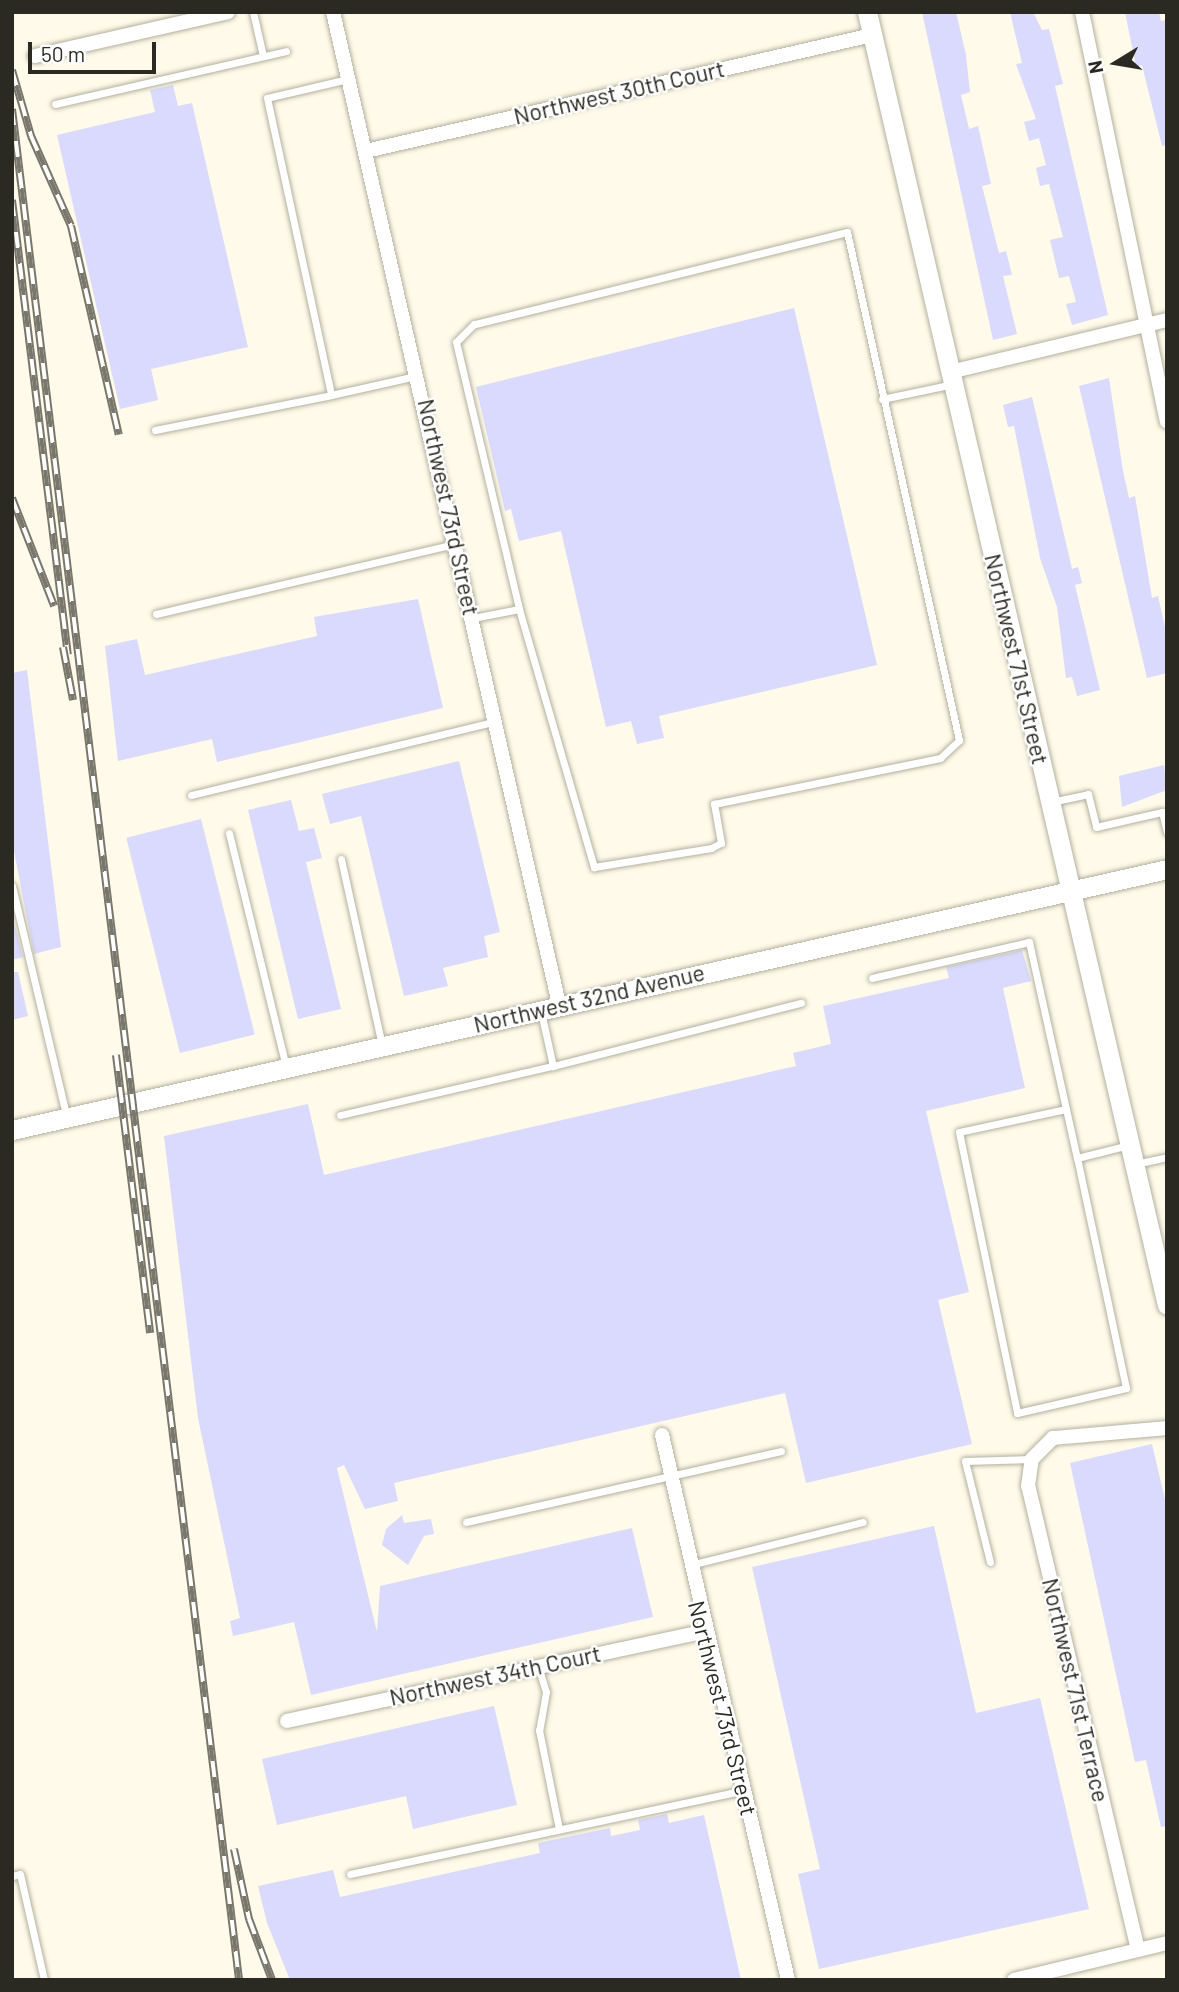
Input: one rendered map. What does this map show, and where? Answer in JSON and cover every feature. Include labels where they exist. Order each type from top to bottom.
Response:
[{"type":"street","points":[[35,56],[228,12]]},
{"type":"street","name":"Northwest 73rd Street","points":[[333,12],[420,375],[498,721],[549,1006]]},
{"type":"street","name":"Northwest 71st Street","points":[[867,12],[1167,1305]]},
{"type":"street","points":[[1082,12],[1167,421]]},
{"type":"street","name":"Northwest 30th Court","points":[[366,150],[873,35]]},
{"type":"street","points":[[952,377],[1167,320]]},
{"type":"street","name":"Northwest 32nd Avenue","points":[[12,1130],[549,1006],[1167,869]]},
{"type":"street","points":[[1032,1459],[1053,1438],[1167,1428]]},
{"type":"street","name":"Northwest 73rd Street","points":[[662,1435],[703,1632],[744,1790],[788,1980]]},
{"type":"street","name":"Northwest 71st Terrace","points":[[1032,1459],[1028,1486],[1138,1950]]},
{"type":"street","name":"Northwest 34th Court","points":[[287,1721],[538,1664],[703,1632]]},
{"type":"street","points":[[1014,1980],[1167,1943]]},
{"type":"lane","points":[[253,12],[263,56]]},
{"type":"lane","points":[[55,104],[286,51]]},
{"type":"lane","points":[[331,395],[267,98],[349,79]]},
{"type":"lane","points":[[847,232],[959,740],[940,758],[714,804],[721,843],[594,867],[519,610],[456,342],[474,324],[847,232]]},
{"type":"lane","points":[[155,430],[420,375]]},
{"type":"lane","points":[[883,399],[952,377]]},
{"type":"lane","points":[[156,614],[456,544]]},
{"type":"lane","points":[[473,618],[519,610]]},
{"type":"lane","points":[[191,795],[498,721]]},
{"type":"lane","points":[[1050,802],[1088,794],[1096,827],[1162,812],[1167,832]]},
{"type":"lane","points":[[229,833],[286,1068]]},
{"type":"lane","points":[[341,859],[382,1045]]},
{"type":"lane","points":[[12,886],[67,1119]]},
{"type":"lane","points":[[872,978],[1029,942],[1077,1158],[1126,1388],[1017,1413],[959,1132],[1066,1109]]},
{"type":"lane","points":[[341,1115],[553,1066],[801,1003]]},
{"type":"lane","points":[[549,1006],[553,1066]]},
{"type":"lane","points":[[1077,1158],[1132,1155],[1167,1157]]},
{"type":"lane","points":[[466,1522],[781,1451]]},
{"type":"lane","points":[[990,1562],[965,1461],[1032,1459]]},
{"type":"lane","points":[[689,1565],[863,1522]]},
{"type":"lane","points":[[538,1664],[546,1692],[539,1730],[559,1829]]},
{"type":"lane","points":[[350,1874],[744,1790]]},
{"type":"lane","points":[[12,1876],[20,1874],[44,1980]]},
{"type":"building","points":[[922,12],[956,12],[966,55],[970,92],[961,95],[969,129],[978,126],[991,184],[982,186],[999,253],[1006,251],[1012,275],[1003,276],[1017,334],[993,340]]},
{"type":"building","points":[[1010,12],[1033,12],[1042,30],[1049,29],[1063,84],[1055,86],[1108,315],[1072,325],[1066,304],[1076,302],[1069,276],[1059,278],[1050,240],[1063,237],[1049,184],[1040,186],[1036,168],[1046,165],[1039,138],[1029,141],[1024,122],[1036,119],[1016,64],[1022,63]]},
{"type":"building","points":[[1125,12],[1159,12],[1161,21],[1167,20],[1167,145],[1162,146],[1142,65],[1136,67]]},
{"type":"building","points":[[173,85],[178,106],[192,103],[248,347],[151,369],[158,400],[120,409],[57,135],[155,112],[150,90]]},
{"type":"building","points":[[794,308],[877,665],[659,716],[664,738],[637,744],[631,721],[606,727],[561,531],[519,541],[511,509],[505,511],[476,387]]},
{"type":"building","points":[[1109,378],[1129,498],[1135,496],[1152,598],[1158,596],[1167,636],[1167,673],[1147,678],[1079,386]]},
{"type":"building","points":[[1032,397],[1072,569],[1078,567],[1082,583],[1075,585],[1100,690],[1077,696],[1072,677],[1066,678],[1057,607],[1040,558],[1014,426],[1008,427],[1003,405]]},
{"type":"building","points":[[418,599],[443,708],[217,762],[212,739],[118,761],[105,646],[137,639],[145,675],[317,636],[314,617]]},
{"type":"building","points":[[27,670],[61,947],[34,954],[12,841],[12,673]]},
{"type":"building","points":[[459,761],[500,932],[484,936],[488,957],[443,968],[448,986],[404,996],[361,816],[330,824],[322,794]]},
{"type":"building","points":[[1164,765],[1167,790],[1122,807],[1119,776]]},
{"type":"building","points":[[291,800],[299,831],[314,828],[322,858],[306,862],[341,1009],[298,1019],[248,810]]},
{"type":"building","points":[[201,819],[255,1034],[180,1053],[126,838]]},
{"type":"building","points":[[12,914],[23,957],[12,960]]},
{"type":"building","points":[[1022,950],[1031,981],[1003,988],[1025,1088],[926,1111],[969,1292],[938,1300],[972,1444],[806,1483],[785,1393],[394,1483],[398,1501],[365,1509],[344,1465],[337,1468],[377,1632],[380,1586],[632,1528],[653,1617],[311,1695],[294,1622],[233,1636],[230,1621],[240,1618],[198,1418],[164,1136],[308,1104],[324,1175],[796,1066],[793,1053],[831,1044],[823,1006],[949,978],[946,967]]},
{"type":"building","points":[[12,972],[18,972],[28,1016],[12,1020]]},
{"type":"building","points":[[1152,1444],[1167,1508],[1167,1826],[1161,1827],[1146,1760],[1135,1762],[1070,1463]]},
{"type":"building","points":[[402,1515],[404,1523],[431,1519],[434,1534],[424,1536],[408,1565],[382,1545],[386,1529]]},
{"type":"building","points":[[934,1526],[976,1713],[1040,1698],[1089,1909],[819,1969],[798,1874],[820,1869],[752,1567]]},
{"type":"building","points":[[494,1706],[517,1805],[413,1829],[406,1796],[277,1825],[262,1759]]},
{"type":"building","points":[[667,1814],[669,1823],[704,1815],[741,1980],[290,1980],[267,1923],[258,1886],[333,1870],[340,1897],[540,1853],[538,1843],[610,1828],[611,1836],[640,1830],[638,1820]]},
{"type":"railway","points":[[12,70],[31,136],[71,226],[119,435]]},
{"type":"railway","points":[[12,109],[239,1980]]},
{"type":"railway","points":[[12,200],[68,655]]},
{"type":"railway","points":[[12,498],[54,606]]},
{"type":"railway","points":[[63,647],[73,700]]},
{"type":"railway","points":[[116,1055],[150,1333]]},
{"type":"railway","points":[[234,1849],[249,1919],[272,1980]]}]
